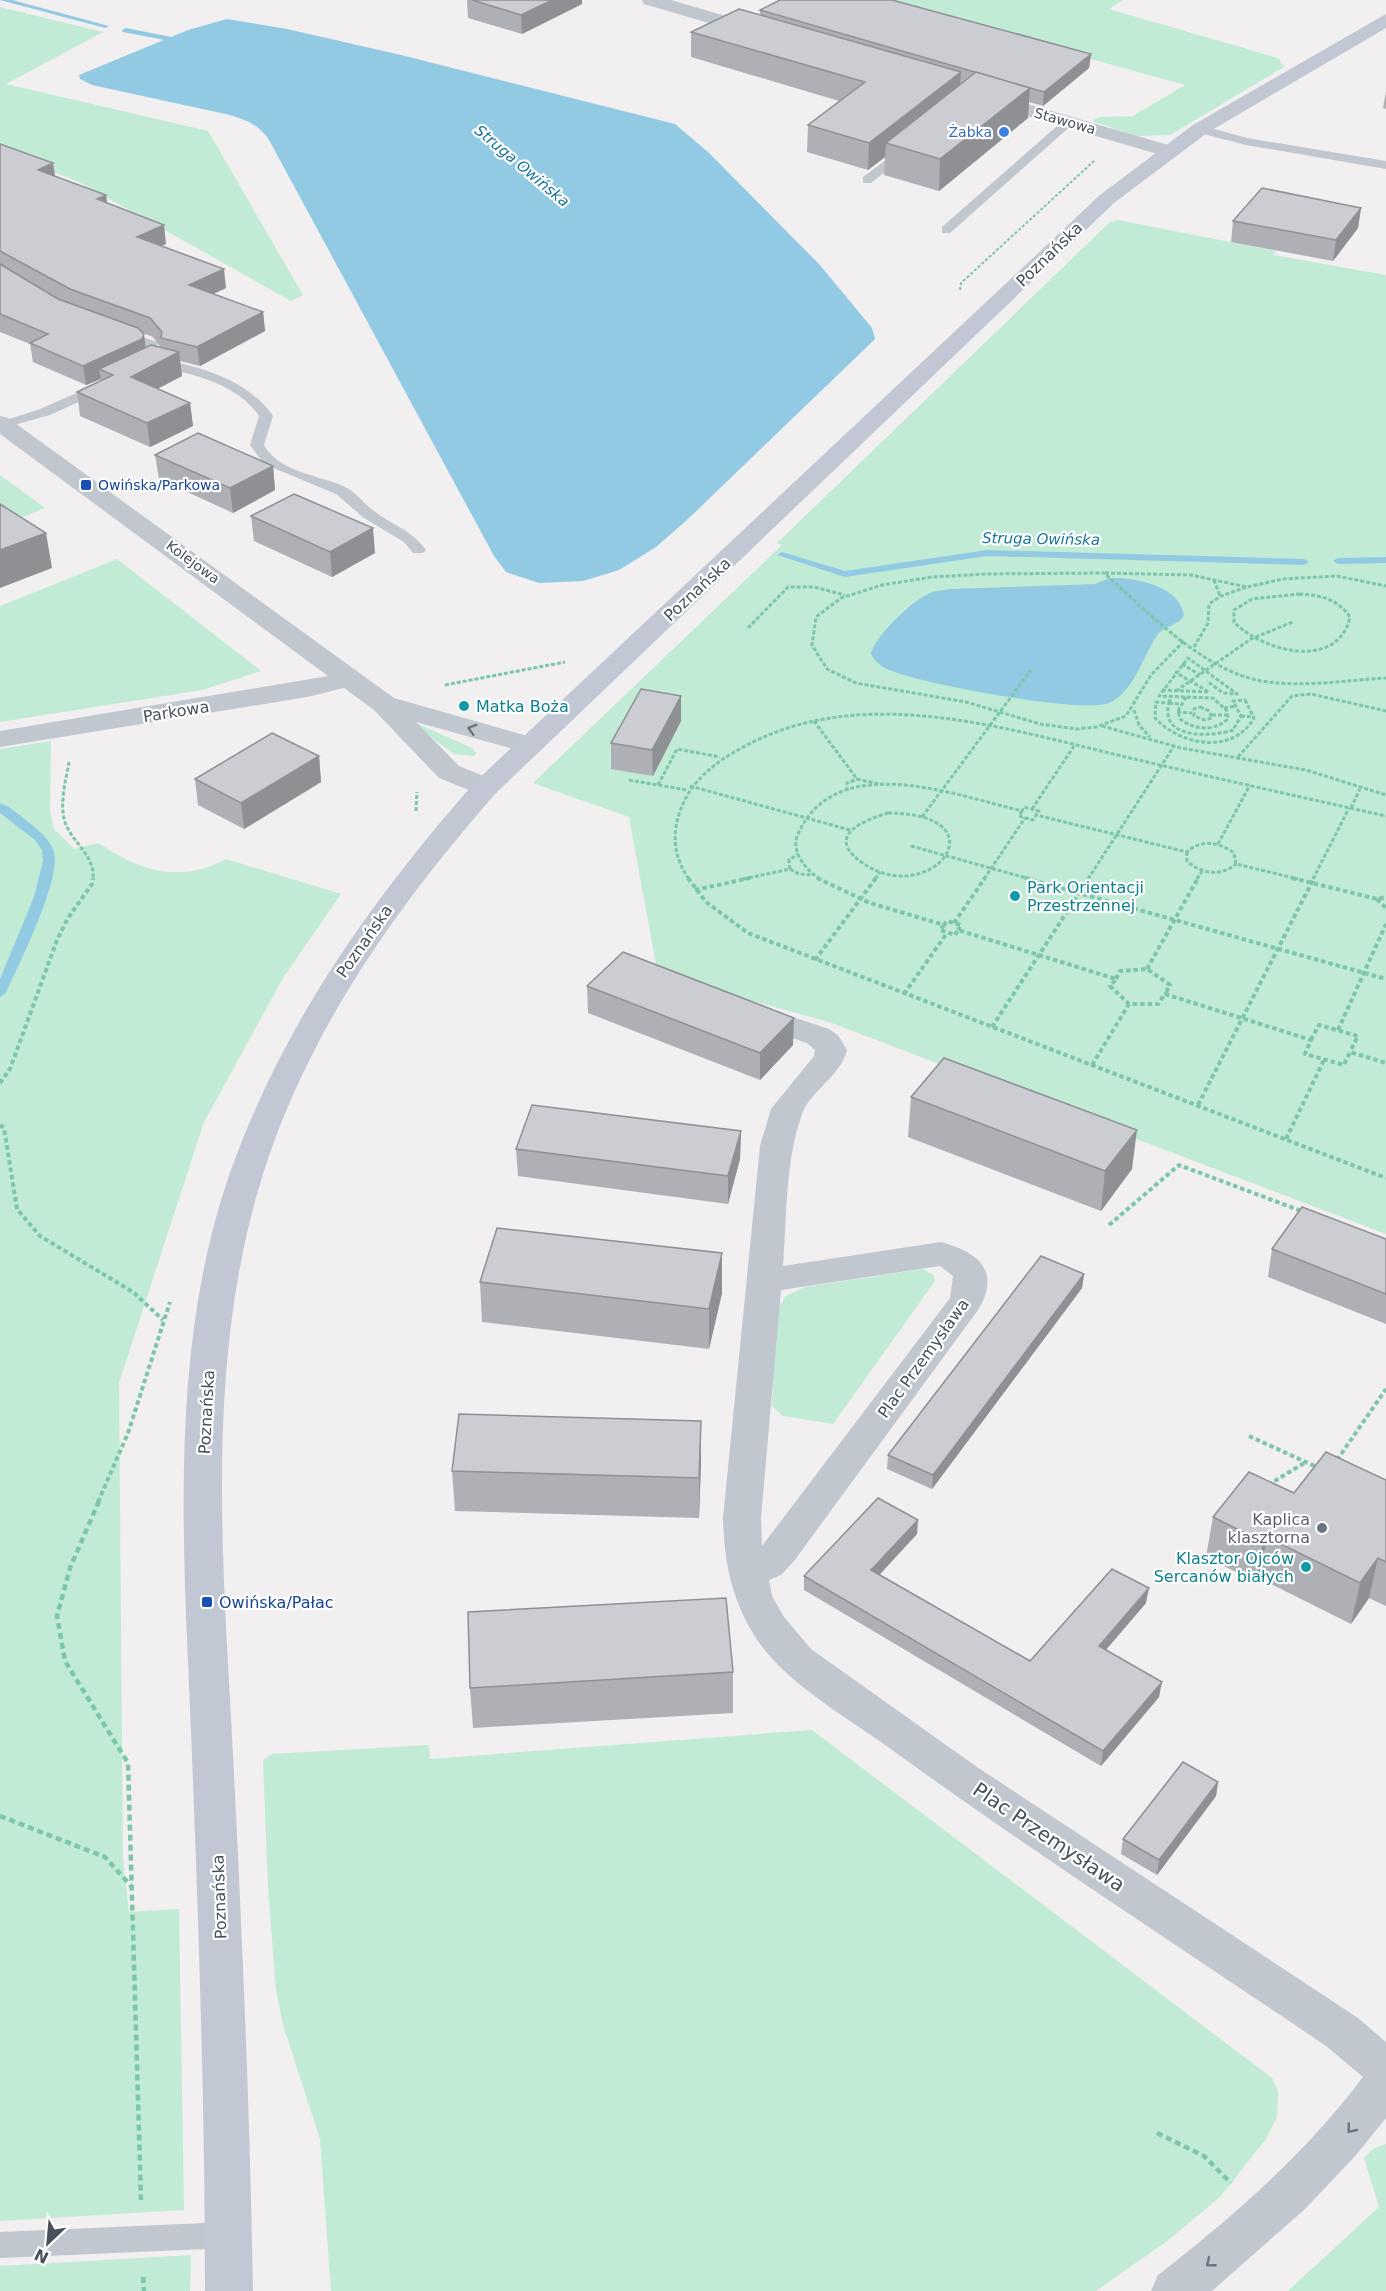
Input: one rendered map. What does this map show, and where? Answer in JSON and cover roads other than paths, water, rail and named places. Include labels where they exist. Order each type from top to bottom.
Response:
[{"type":"main road","name":"Poznańska","points":[[229,2291],[220,1913],[203,1496],[206,1392],[218,1289],[231,1229],[253,1158],[277,1093],[310,1025],[350,958],[387,907],[430,851],[486,787],[1107,199],[1200,129],[1386,20]]},
{"type":"street","points":[[651,0],[775,36]]},
{"type":"street","name":"Stawowa","points":[[966,92],[1168,151]]},
{"type":"street","name":"Kolejowa","points":[[2,424],[384,704],[449,772],[486,787]]},
{"type":"street","name":"Parkowa","points":[[0,739],[308,689],[350,678]]},
{"type":"street","name":"Kolejowa","points":[[384,704],[528,745]]},
{"type":"street","name":"Plac Przemysława","points":[[726,1006],[807,1031],[827,1042],[831,1050],[829,1058],[793,1100],[782,1120],[763,1281],[742,1518],[747,1573],[757,1605],[770,1628],[798,1660],[818,1676],[962,1779],[1342,2032],[1386,2069]]},
{"type":"street","name":"Plac Przemysława","points":[[747,1573],[767,1565],[781,1551],[966,1301],[972,1281],[969,1270],[962,1263],[955,1257],[941,1254],[763,1281]]},
{"type":"street","points":[[1175,2291],[1306,2178],[1344,2139],[1386,2082]]},
{"type":"lane","points":[[946,230],[1068,123]]},
{"type":"lane","points":[[1200,129],[1246,141],[1386,165]]},
{"type":"lane","points":[[867,180],[913,143]]},
{"type":"lane","points":[[107,328],[152,345],[156,353],[152,362],[131,373]]},
{"type":"lane","points":[[152,362],[192,371],[249,398],[266,416],[257,445],[263,456],[283,468],[341,491],[367,513],[412,541],[418,550]]},
{"type":"lane","points":[[2,424],[45,412],[111,382]]},
{"type":"lane","points":[[0,2245],[229,2235]]},
{"type":"water","points":[[227,19],[287,29],[401,55],[675,124],[708,152],[819,264],[872,328],[875,339],[656,547],[619,570],[583,581],[539,583],[506,572],[494,556],[264,133],[251,123],[230,115],[92,85],[80,79],[79,75],[188,30]]},
{"type":"water","points":[[1110,578],[1143,581],[1165,590],[1174,596],[1184,615],[1178,622],[1159,633],[1131,683],[1125,691],[1109,703],[1093,705],[1035,701],[963,689],[887,669],[871,654],[873,647],[895,620],[921,598],[934,592],[951,589],[1095,584]]},
{"type":"waterway","name":"Struga Owińska","points":[[3,0],[105,26]]},
{"type":"waterway","name":"Struga Owińska","points":[[126,30],[186,42]]},
{"type":"waterway","name":"Struga Owińska","points":[[782,555],[845,574],[987,553],[1304,562]]},
{"type":"waterway","name":"Struga Owińska","points":[[1338,561],[1386,560]]},
{"type":"waterway","points":[[0,807],[39,837],[48,850],[49,861],[40,897],[0,993]]},
{"type":"place","name":"Żabka","points":[[1004,132]]},
{"type":"place","name":"Owińska/Parkowa","points":[[86,485]]},
{"type":"place","name":"Matka Boża","points":[[464,706]]},
{"type":"place","name":"Park Orientacji Przestrzennej","points":[[1015,896]]},
{"type":"place","name":"Kaplica klasztorna","points":[[1322,1528]]},
{"type":"place","name":"Klasztor Ojców Sercanów białych","points":[[1306,1567]]},
{"type":"place","name":"Owińska/Pałac","points":[[207,1602]]}]
